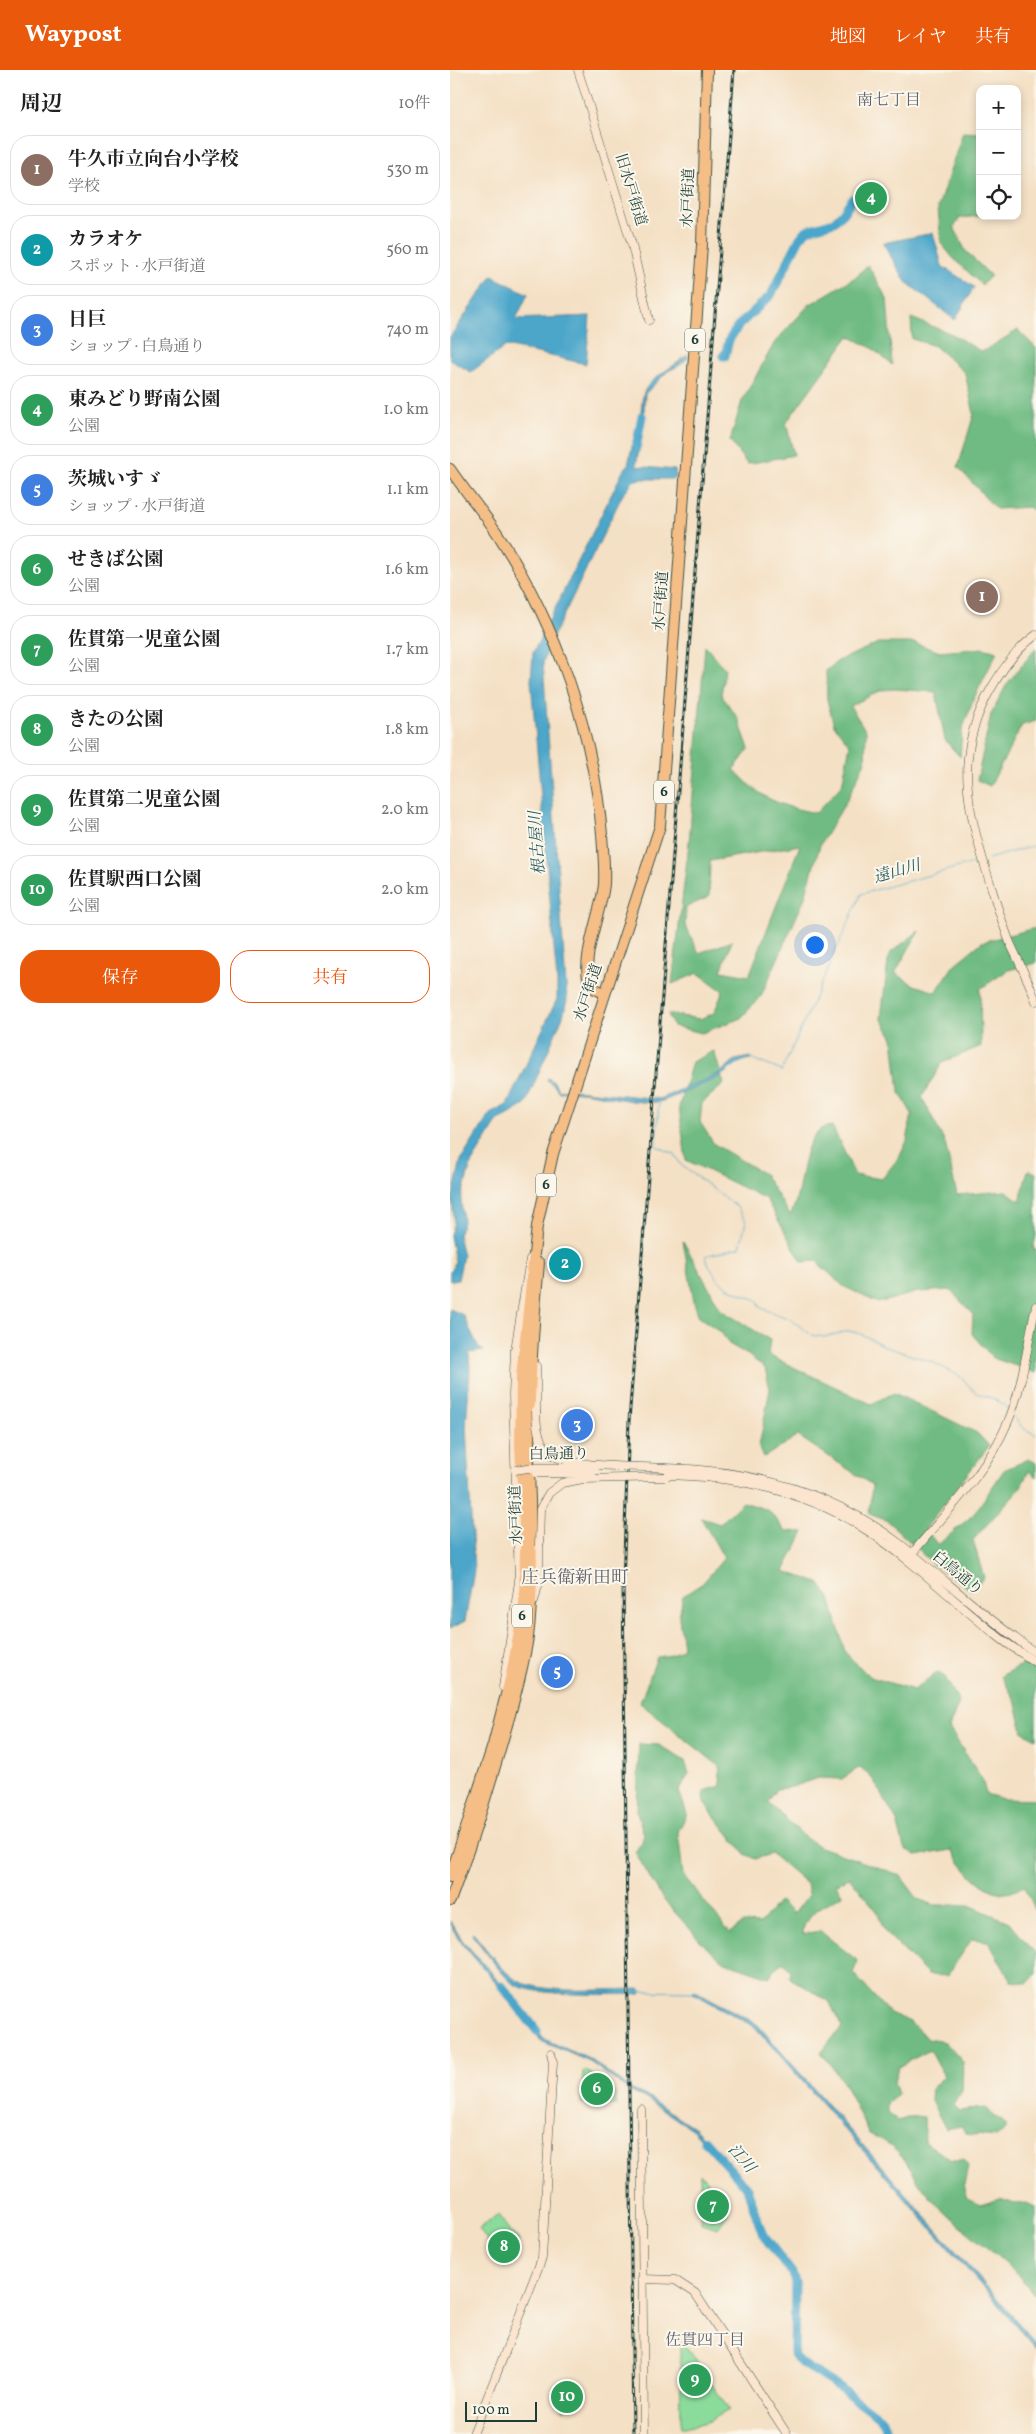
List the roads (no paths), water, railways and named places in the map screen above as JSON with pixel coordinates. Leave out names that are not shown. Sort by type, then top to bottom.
[{"type":"highway","name":"水戸街道","points":[[450,1877],[495,1736],[511,1675],[524,1604],[525,1554],[520,1446],[521,1386],[533,1251],[553,1154],[604,994],[651,856],[662,812],[702,245],[707,70]]},
{"type":"highway","points":[[452,473],[515,563],[557,648],[570,683],[586,738],[595,779],[602,832],[604,884],[592,940],[588,975],[591,987],[604,994]]},
{"type":"highway","name":"水戸街道","points":[[450,1901],[498,1756],[519,1681],[528,1637],[533,1582],[529,1457],[534,1314],[549,1186],[564,1120]]},
{"type":"street","name":"旧水戸街道","points":[[578,70],[632,245],[649,320]]},
{"type":"street","points":[[1036,635],[1009,663],[988,695],[970,743],[966,773],[972,821],[996,902],[1011,944],[1036,1001]]},
{"type":"street","points":[[495,1736],[517,1600],[518,1545],[513,1395],[516,1350],[528,1265],[533,1251]]},
{"type":"street","points":[[910,1557],[988,1461],[1008,1423],[1036,1306]]},
{"type":"street","points":[[534,1314],[537,1429],[542,1442],[551,1453],[563,1460],[665,1472]]},
{"type":"street","name":"白鳥通り","points":[[515,1470],[528,1468],[682,1472],[758,1485],[813,1503],[870,1532],[910,1557],[1001,1630],[1036,1653]]},
{"type":"street","points":[[528,1637],[539,1582],[540,1509],[549,1493],[562,1483],[583,1479],[665,1472]]},
{"type":"street","name":"白鳥通り","points":[[910,1557],[996,1635],[1036,1662]]},
{"type":"street","points":[[473,2434],[542,2258],[553,2062],[551,2053]]},
{"type":"street","points":[[640,2109],[644,2434]]},
{"type":"street","points":[[642,2278],[675,2280],[695,2293],[787,2434]]},
{"type":"water","points":[[933,233],[942,266],[974,287],[955,320],[906,282],[883,243]]},
{"type":"water","points":[[492,276],[528,294],[516,319],[590,316],[586,364],[506,346],[471,372],[450,360],[450,337]]},
{"type":"water","points":[[687,355],[688,358],[680,365],[668,371],[645,394],[643,426],[640,426],[642,399],[646,389],[656,378]]},
{"type":"water","points":[[635,433],[641,438],[636,466],[675,470],[676,479],[639,479],[633,481],[622,496],[549,645],[543,663],[567,1000],[563,1016],[525,1105],[497,1122],[471,1164],[461,1199],[463,1222],[458,1234],[463,1256],[458,1280],[450,1281],[450,1272],[455,1262],[450,1235],[454,1222],[452,1199],[461,1160],[490,1114],[507,1105],[557,999],[531,681],[533,653],[623,471],[628,465]]},
{"type":"water","points":[[751,1057],[751,1059],[738,1063],[717,1078],[658,1102],[633,1101],[584,1092],[559,1092],[547,1080],[548,1078],[554,1082],[559,1091],[567,1089],[659,1099],[720,1073],[735,1060]]},
{"type":"water","points":[[450,1309],[463,1315],[479,1348],[484,1351],[469,1353],[470,1370],[466,1427],[474,1571],[465,1621],[450,1629]]},
{"type":"water","points":[[450,1921],[463,1941],[510,1993],[508,1995],[465,1947]]},
{"type":"water","points":[[473,1933],[501,1967],[512,1977],[523,1983],[538,1987],[574,1990],[641,1989],[641,1994],[553,1993],[521,1987],[511,1982],[501,1971],[472,1935]]},
{"type":"water","points":[[694,1990],[757,2024],[1036,2343],[1036,2348],[755,2027],[693,1993]]},
{"type":"water","points":[[532,2021],[544,2039],[591,2060],[632,2090],[646,2096],[695,2128],[714,2148],[711,2150],[693,2130],[645,2098],[631,2092],[590,2062],[541,2041],[529,2022]]},
{"type":"waterway","name":"根古屋川","points":[[723,356],[725,356],[729,340],[739,325],[771,295],[800,238],[807,230],[834,222],[843,213],[852,199]]},
{"type":"waterway","name":"根古屋川","points":[[636,448],[642,416]]},
{"type":"waterway","name":"遠山川","points":[[988,859],[1036,845]]},
{"type":"waterway","name":"遠山川","points":[[833,957],[861,894],[977,862]]},
{"type":"waterway","name":"遠山川","points":[[783,1068],[832,960]]},
{"type":"waterway","name":"遠山川","points":[[750,1058],[782,1071]]},
{"type":"waterway","points":[[659,1101],[656,1146],[675,1154],[681,1165],[737,1207],[746,1221],[740,1247],[705,1256],[714,1274],[731,1289],[757,1300],[761,1308],[790,1319],[809,1333]]},
{"type":"waterway","points":[[812,1335],[824,1337],[849,1331],[861,1334],[886,1347],[932,1362],[961,1377],[976,1393],[995,1399],[1009,1409]]},
{"type":"waterway","points":[[1014,1417],[1023,1428],[1036,1435]]},
{"type":"waterway","name":"江川","points":[[502,1986],[537,2031]]},
{"type":"waterway","points":[[641,1991],[694,1992]]},
{"type":"waterway","name":"江川","points":[[704,2140],[747,2188],[763,2235],[792,2273],[795,2282],[794,2355],[801,2363],[839,2387],[883,2420],[888,2434]]},
{"type":"railway","points":[[633,2434],[623,1583],[629,1421],[734,70]]},
{"type":"place","name":"東みどり野南公園","points":[[871,198]]},
{"type":"place","name":"牛久市立向台小学校","points":[[982,597]]},
{"type":"place","name":"カラオケ","points":[[565,1264]]},
{"type":"place","name":"日巨","points":[[577,1425]]},
{"type":"place","name":"茨城いすゞ","points":[[557,1672]]},
{"type":"place","name":"せきば公園","points":[[597,2089]]},
{"type":"place","name":"佐貫第一児童公園","points":[[713,2206]]},
{"type":"place","name":"きたの公園","points":[[504,2247]]},
{"type":"place","name":"佐貫第二児童公園","points":[[695,2380]]},
{"type":"place","name":"佐貫駅西口公園","points":[[567,2397]]},
{"type":"district","name":"南七丁目","points":[[889,101]]},
{"type":"district","name":"庄兵衛新田町","points":[[575,1578]]},
{"type":"district","name":"佐貫四丁目","points":[[705,2341]]}]
